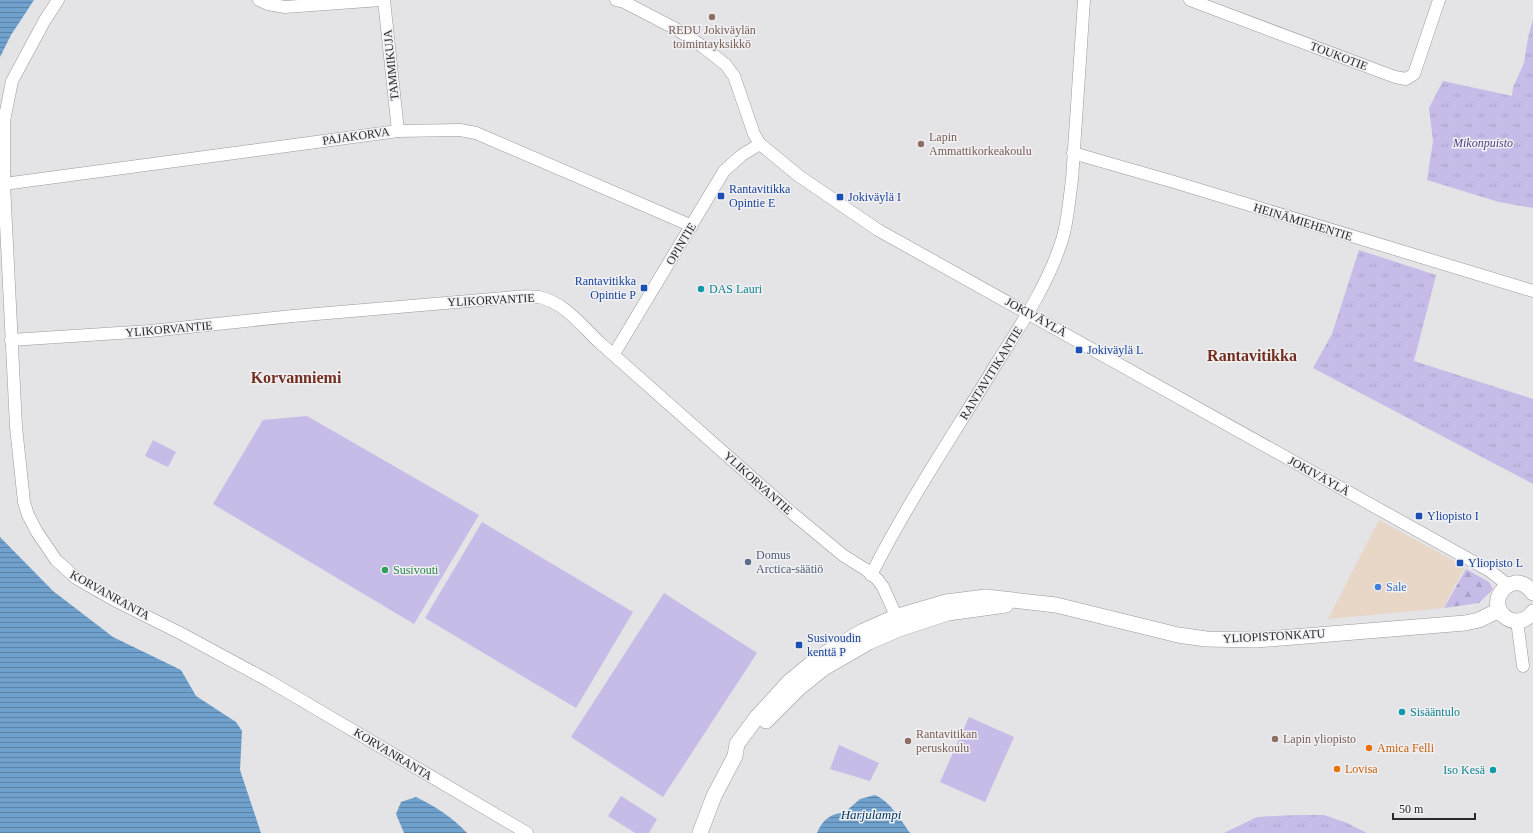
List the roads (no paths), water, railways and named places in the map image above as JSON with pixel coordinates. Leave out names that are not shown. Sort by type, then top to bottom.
[{"type":"street","name":"KORVANRANTA","points":[[58,0],[45,20],[12,81],[4,121],[4,184],[15,420],[24,502],[28,515],[37,532],[51,554],[71,575],[118,602],[270,681],[527,833]]},
{"type":"street","points":[[259,0],[268,4],[285,7],[381,0]]},
{"type":"street","name":"TAMMIKUJA","points":[[384,0],[398,131]]},
{"type":"street","name":"JOKIVÄYLÄ","points":[[616,0],[624,2],[678,30],[702,46],[726,65],[734,76],[754,134],[760,144],[799,176],[878,230],[1490,571],[1508,585]]},
{"type":"street","name":"RANTAVITIKANTIE","points":[[872,574],[904,514],[1028,313],[1050,273],[1063,240],[1069,207],[1084,0]]},
{"type":"street","name":"TOUKOTIE","points":[[1190,0],[1395,77],[1406,79],[1414,74],[1439,0]]},
{"type":"street","name":"PAJAKORVA","points":[[4,184],[398,131],[460,130],[476,133],[692,226]]},
{"type":"street","name":"OPINTIE","points":[[613,354],[727,168],[742,155],[760,144]]},
{"type":"street","name":"HEINÄMIEHENTIE","points":[[1073,153],[1167,179],[1533,291]]},
{"type":"street","name":"YLIKORVANTIE","points":[[11,340],[142,331],[293,316],[526,296],[540,298],[561,307],[792,513],[844,556],[872,574]]},
{"type":"street","points":[[872,574],[883,587],[897,623]]},
{"type":"street","points":[[1533,593],[1526,586],[1520,583],[1508,585],[1500,593],[1498,598],[1499,610],[1506,618],[1517,621],[1528,617],[1533,612]]},
{"type":"street","name":"YLIOPISTONKATU","points":[[700,833],[714,796],[735,756],[737,744],[753,723],[789,682],[818,658],[863,631],[948,613],[1026,602],[1056,605],[1178,635],[1231,640],[1256,640],[1465,624],[1490,616],[1499,610]]},
{"type":"street","points":[[1517,621],[1523,666]]},
{"type":"water","points":[[0,0],[34,0],[11,35],[0,57]]},
{"type":"water","points":[[0,537],[53,591],[113,637],[181,670],[196,696],[236,722],[242,731],[240,770],[261,833],[0,833]]},
{"type":"water","name":"Harjulampi","points":[[875,795],[890,806],[910,833],[817,833],[824,821],[831,816],[844,813],[860,799]]},
{"type":"water","points":[[416,797],[456,822],[467,833],[404,833],[396,814],[401,802]]},
{"type":"place","name":"REDU Jokiväylän toimintayksikkö","points":[[712,17]]},
{"type":"place","name":"Lapin Ammattikorkeakoulu","points":[[921,144]]},
{"type":"place","name":"Rantavitikka Opintie E","points":[[721,196]]},
{"type":"place","name":"Jokiväylä I","points":[[840,197]]},
{"type":"place","name":"Rantavitikka Opintie P","points":[[644,288]]},
{"type":"place","name":"DAS Lauri","points":[[701,289]]},
{"type":"place","name":"Jokiväylä L","points":[[1079,350]]},
{"type":"place","name":"Yliopisto I","points":[[1419,516]]},
{"type":"place","name":"Domus Arctica-säätiö","points":[[748,562]]},
{"type":"place","name":"Yliopisto L","points":[[1460,563]]},
{"type":"place","name":"Susivouti","points":[[385,570]]},
{"type":"place","name":"Sale","points":[[1378,587]]},
{"type":"place","name":"Susivoudin kenttä P","points":[[799,645]]},
{"type":"place","name":"Sisääntulo","points":[[1402,712]]},
{"type":"place","name":"Lapin yliopisto","points":[[1275,739]]},
{"type":"place","name":"Rantavitikan peruskoulu","points":[[908,741]]},
{"type":"place","name":"Amica Felli","points":[[1369,748]]},
{"type":"place","name":"Lovisa","points":[[1337,769]]},
{"type":"place","name":"Iso Kesä","points":[[1493,770]]},
{"type":"district","name":"Rantavitikka","points":[[1252,355]]},
{"type":"district","name":"Korvanniemi","points":[[296,377]]},
{"type":"park label","name":"Mikonpuisto","points":[[1483,143]]}]
